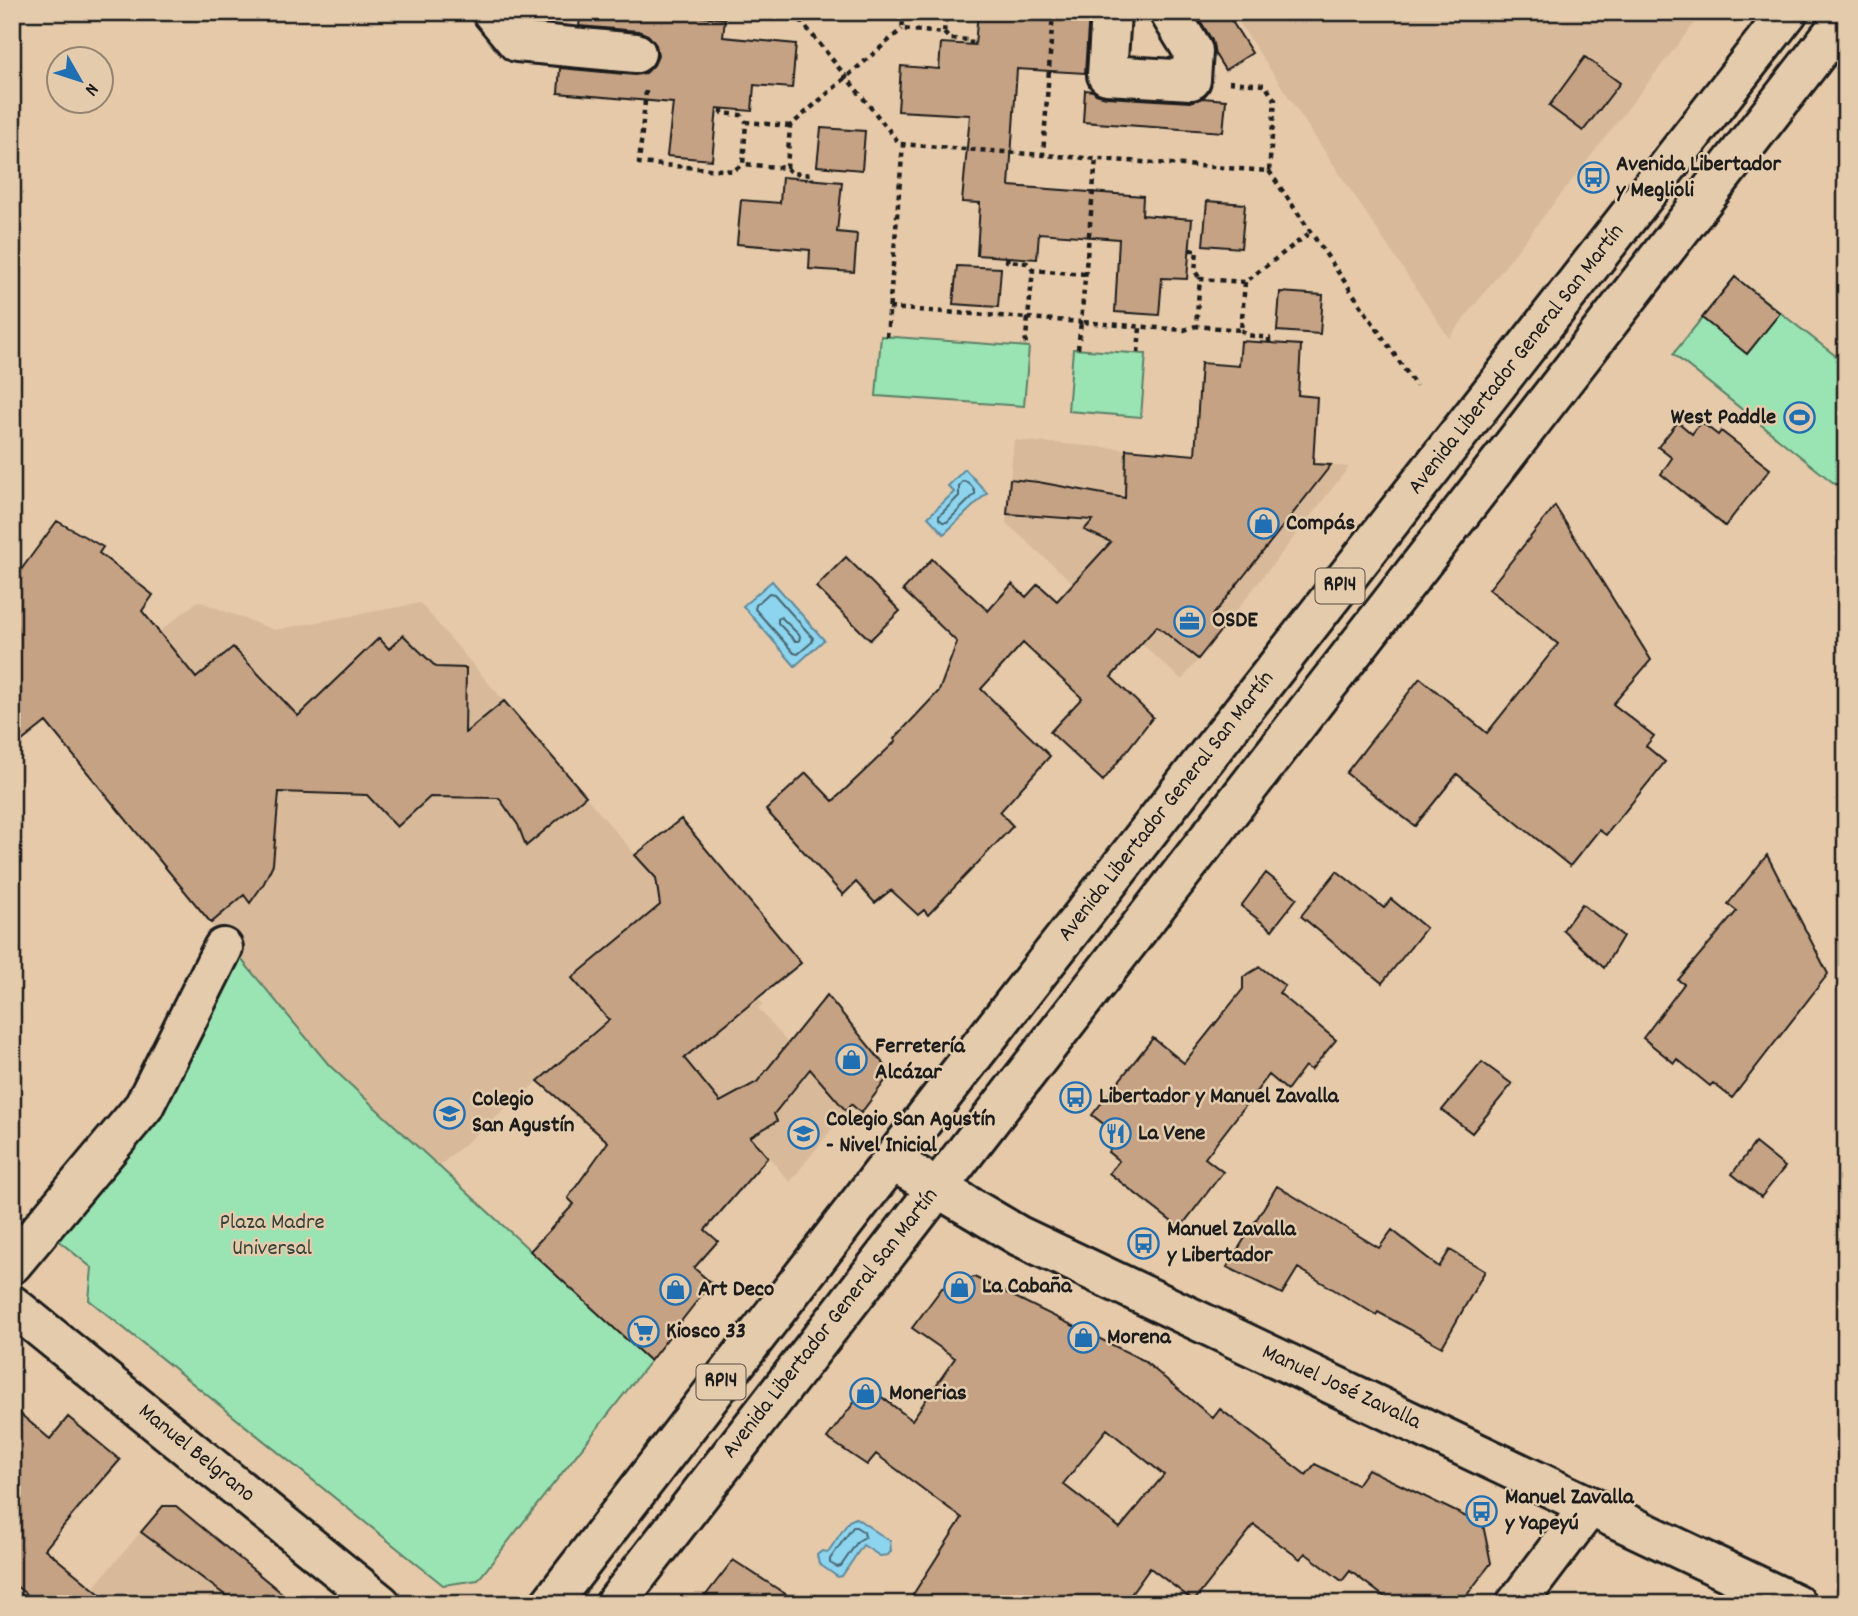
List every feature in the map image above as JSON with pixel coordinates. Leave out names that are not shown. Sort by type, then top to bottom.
[{"type":"main road","points":[[492,12],[517,42],[545,28],[641,67]]},
{"type":"main road","points":[[1111,12],[1107,75],[1191,80],[1193,51],[1169,12]]},
{"type":"main road","name":"Avenida Libertador General San Martín","points":[[550,1604],[1788,12]]},
{"type":"main road","name":"Avenida Libertador General San Martín","points":[[615,1604],[1846,16]]},
{"type":"main road","points":[[12,1264],[144,1106],[223,948]]},
{"type":"main road","name":"Manuel José Zavalla","points":[[892,1161],[1019,1236],[1797,1604]]},
{"type":"main road","name":"Manuel Belgrano","points":[[12,1305],[381,1604]]},
{"type":"main road","points":[[1516,1604],[1590,1506]]},
{"type":"path","points":[[794,12],[900,144],[1269,171]]},
{"type":"path","points":[[812,179],[812,175],[791,173],[787,168],[790,126],[902,29],[904,12]]},
{"type":"path","points":[[944,33],[946,12]]},
{"type":"path","points":[[1043,155],[1053,12]]},
{"type":"path","points":[[902,29],[944,33],[950,39],[971,40],[971,45]]},
{"type":"path","points":[[641,67],[639,163],[733,171],[743,164],[787,168]]},
{"type":"path","points":[[1227,82],[1265,85],[1275,100],[1269,171],[1416,386]]},
{"type":"path","points":[[722,109],[722,113],[741,115],[746,122],[743,164]]},
{"type":"path","points":[[746,122],[790,126]]},
{"type":"path","points":[[887,337],[903,145]]},
{"type":"path","points":[[1078,349],[1096,158]]},
{"type":"path","points":[[1200,279],[1245,282],[1311,232]]},
{"type":"path","points":[[1190,250],[1197,250],[1195,271],[1200,279],[1196,326]]},
{"type":"path","points":[[1008,257],[1007,261],[1027,263],[1033,270],[1085,274]]},
{"type":"path","points":[[1026,347],[1033,270]]},
{"type":"path","points":[[1241,330],[1245,282]]},
{"type":"path","points":[[889,308],[1184,330],[1196,326],[1241,330],[1247,335],[1269,338],[1269,343]]},
{"type":"path","points":[[1138,353],[1140,327]]},
{"type":"shaded area","points":[[1232,12],[1703,12],[1449,338]]},
{"type":"shaded area","points":[[1014,440],[1349,467],[1182,680],[1006,523]]},
{"type":"shaded area","points":[[198,601],[274,630],[420,603],[758,998],[763,1004],[758,1008],[846,1111],[790,1182],[633,1000],[439,1166],[329,1065],[45,722]]},
{"type":"shaded area","points":[[141,1532],[237,1604],[79,1604]]},
{"type":"green space","name":"West Paddle","points":[[1735,277],[1846,364],[1846,493],[1673,354]]},
{"type":"green space","points":[[881,336],[1029,347],[1024,406],[876,396]]},
{"type":"green space","points":[[1073,349],[1146,354],[1141,417],[1068,411]]},
{"type":"green space","name":"Plaza Madre Universal","points":[[236,953],[329,1065],[650,1361],[478,1580],[443,1585],[89,1300],[92,1268],[54,1237]]},
{"type":"water","points":[[965,469],[987,493],[944,534],[928,517],[954,492],[948,486]]},
{"type":"water","points":[[772,581],[824,640],[795,666],[743,606]]},
{"type":"water","points":[[856,1518],[890,1541],[891,1551],[888,1555],[880,1556],[863,1545],[842,1576],[838,1577],[819,1564],[817,1555],[822,1551],[828,1552],[849,1521]]},
{"type":"building","points":[[581,12],[645,12],[725,19],[723,37],[796,44],[792,88],[754,85],[752,111],[717,108],[712,160],[667,156],[673,103],[558,93],[560,68],[635,75],[646,73],[658,56],[656,45],[648,35],[638,31],[579,26]]},
{"type":"building","points":[[978,12],[1089,12],[1085,73],[1017,69],[1009,186],[1143,196],[1142,215],[1192,219],[1187,279],[1162,278],[1159,315],[1115,312],[1119,239],[1039,233],[1037,259],[977,255],[980,203],[962,202],[970,115],[898,111],[901,66],[939,69],[941,43],[975,45]]},
{"type":"building","points":[[1195,12],[1226,12],[1252,53],[1225,70],[1215,54],[1212,40]]},
{"type":"building","points":[[1585,57],[1620,83],[1583,131],[1549,106]]},
{"type":"building","points":[[1085,90],[1106,97],[1190,102],[1202,98],[1226,100],[1223,132],[1083,122]]},
{"type":"building","points":[[821,128],[865,131],[862,170],[817,166]]},
{"type":"building","points":[[782,177],[842,182],[837,232],[857,234],[854,272],[809,269],[810,250],[737,244],[741,200],[780,203]]},
{"type":"building","points":[[1207,201],[1245,204],[1241,248],[1203,245]]},
{"type":"building","points":[[957,266],[1001,268],[998,307],[953,304]]},
{"type":"building","points":[[1735,277],[1780,313],[1747,354],[1702,318]]},
{"type":"building","points":[[1280,292],[1323,295],[1320,334],[1277,331]]},
{"type":"building","points":[[1241,341],[1301,345],[1298,395],[1317,397],[1313,464],[1331,465],[1213,615],[1225,625],[1198,659],[1157,626],[1111,677],[1153,717],[1103,781],[1050,732],[1082,698],[1023,643],[981,689],[1050,756],[1000,812],[1013,826],[928,915],[924,910],[918,915],[891,890],[875,903],[856,882],[843,895],[766,810],[806,773],[833,801],[896,741],[894,739],[939,691],[957,642],[903,590],[932,559],[988,611],[1012,584],[1026,597],[1038,584],[1057,601],[1111,542],[1084,530],[1093,520],[1007,514],[1010,479],[1125,498],[1126,449],[1195,455],[1201,363],[1239,366]]},
{"type":"building","points":[[1678,422],[1692,434],[1701,422],[1718,435],[1721,431],[1770,469],[1725,526],[1661,474],[1672,458],[1658,447]]},
{"type":"building","points":[[1555,506],[1651,660],[1613,704],[1654,736],[1646,746],[1665,762],[1606,835],[1599,830],[1570,866],[1457,774],[1415,826],[1346,773],[1420,678],[1487,733],[1558,644],[1489,589]]},
{"type":"building","points":[[57,521],[103,547],[99,553],[153,595],[142,611],[196,678],[233,647],[298,716],[379,638],[389,649],[403,635],[436,667],[466,668],[465,733],[504,701],[586,796],[526,846],[518,825],[499,798],[430,797],[397,827],[367,795],[279,792],[273,864],[264,883],[250,903],[244,895],[211,923],[46,722],[12,749],[12,582]]},
{"type":"building","points":[[846,557],[900,611],[870,640],[816,587]]},
{"type":"building","points":[[681,819],[801,963],[684,1058],[720,1102],[757,1082],[827,995],[891,1073],[861,1113],[851,1104],[846,1111],[810,1069],[774,1114],[777,1121],[750,1137],[768,1157],[705,1230],[718,1241],[694,1268],[711,1283],[650,1361],[530,1251],[574,1204],[568,1198],[608,1142],[538,1081],[609,1020],[572,978],[660,905],[656,878],[635,855]]},
{"type":"building","points":[[1767,855],[1828,974],[1732,1098],[1713,1083],[1710,1086],[1677,1059],[1674,1063],[1643,1038],[1684,984],[1678,980],[1737,911],[1728,904]]},
{"type":"building","points":[[1337,871],[1384,908],[1391,899],[1426,928],[1382,983],[1301,916]]},
{"type":"building","points":[[1266,873],[1297,898],[1272,930],[1241,906]]},
{"type":"building","points":[[1582,904],[1623,936],[1604,968],[1563,930]]},
{"type":"building","points":[[1260,967],[1285,986],[1279,993],[1336,1040],[1311,1070],[1305,1066],[1287,1090],[1269,1075],[1205,1158],[1223,1172],[1180,1228],[1109,1173],[1119,1161],[1108,1152],[1116,1141],[1106,1134],[1110,1129],[1092,1115],[1153,1038],[1184,1063],[1243,989],[1243,977]]},
{"type":"building","points":[[1482,1062],[1512,1084],[1472,1133],[1442,1110]]},
{"type":"building","points":[[1755,1143],[1785,1167],[1761,1197],[1732,1174]]},
{"type":"building","points":[[1277,1186],[1379,1248],[1392,1230],[1439,1267],[1450,1250],[1485,1271],[1442,1347],[1378,1312],[1376,1315],[1298,1268],[1282,1294],[1227,1267]]},
{"type":"building","points":[[974,1277],[1143,1360],[1213,1418],[1220,1409],[1306,1475],[1315,1464],[1357,1485],[1368,1469],[1483,1525],[1491,1563],[1460,1604],[1394,1604],[1350,1571],[1342,1581],[1305,1553],[1300,1559],[1254,1525],[1194,1601],[1150,1568],[1124,1604],[907,1604],[962,1518],[876,1454],[867,1465],[827,1438],[867,1386],[912,1420],[955,1358],[912,1328],[942,1288]],"holes":[[[1107,1429],[1164,1475],[1120,1528],[1063,1484]]]},
{"type":"building","points":[[12,1407],[50,1439],[68,1417],[120,1460],[45,1549],[112,1604],[39,1604],[16,1586],[12,1590]]},
{"type":"building","points":[[163,1506],[176,1506],[295,1604],[237,1604],[141,1532]]},
{"type":"building","points":[[733,1560],[801,1604],[699,1604]]},
{"type":"place","name":"Avenida Libertador y Meglioli","points":[[1593,178]]},
{"type":"place","name":"West Paddle","points":[[1799,418]]},
{"type":"place","name":"Compás","points":[[1263,524]]},
{"type":"place","name":"OSDE","points":[[1189,621]]},
{"type":"place","name":"Ferretería Alcázar","points":[[852,1060]]},
{"type":"place","name":"Libertador y Manuel Zavalla","points":[[1076,1097]]},
{"type":"place","name":"Colegio San Agustín","points":[[449,1113]]},
{"type":"place","name":"Colegio San Agustín - Nivel Inicial","points":[[803,1133]]},
{"type":"place","name":"La Vene","points":[[1115,1134]]},
{"type":"place","name":"Manuel Zavalla y Libertador","points":[[1144,1243]]},
{"type":"place","name":"La Cabaña","points":[[959,1287]]},
{"type":"place","name":"Art Deco","points":[[675,1290]]},
{"type":"place","name":"Kiosco 33","points":[[643,1332]]},
{"type":"place","name":"Morena","points":[[1084,1338]]},
{"type":"place","name":"Monerias","points":[[866,1394]]},
{"type":"place","name":"Manuel Zavalla y Yapeyú","points":[[1482,1511]]}]
